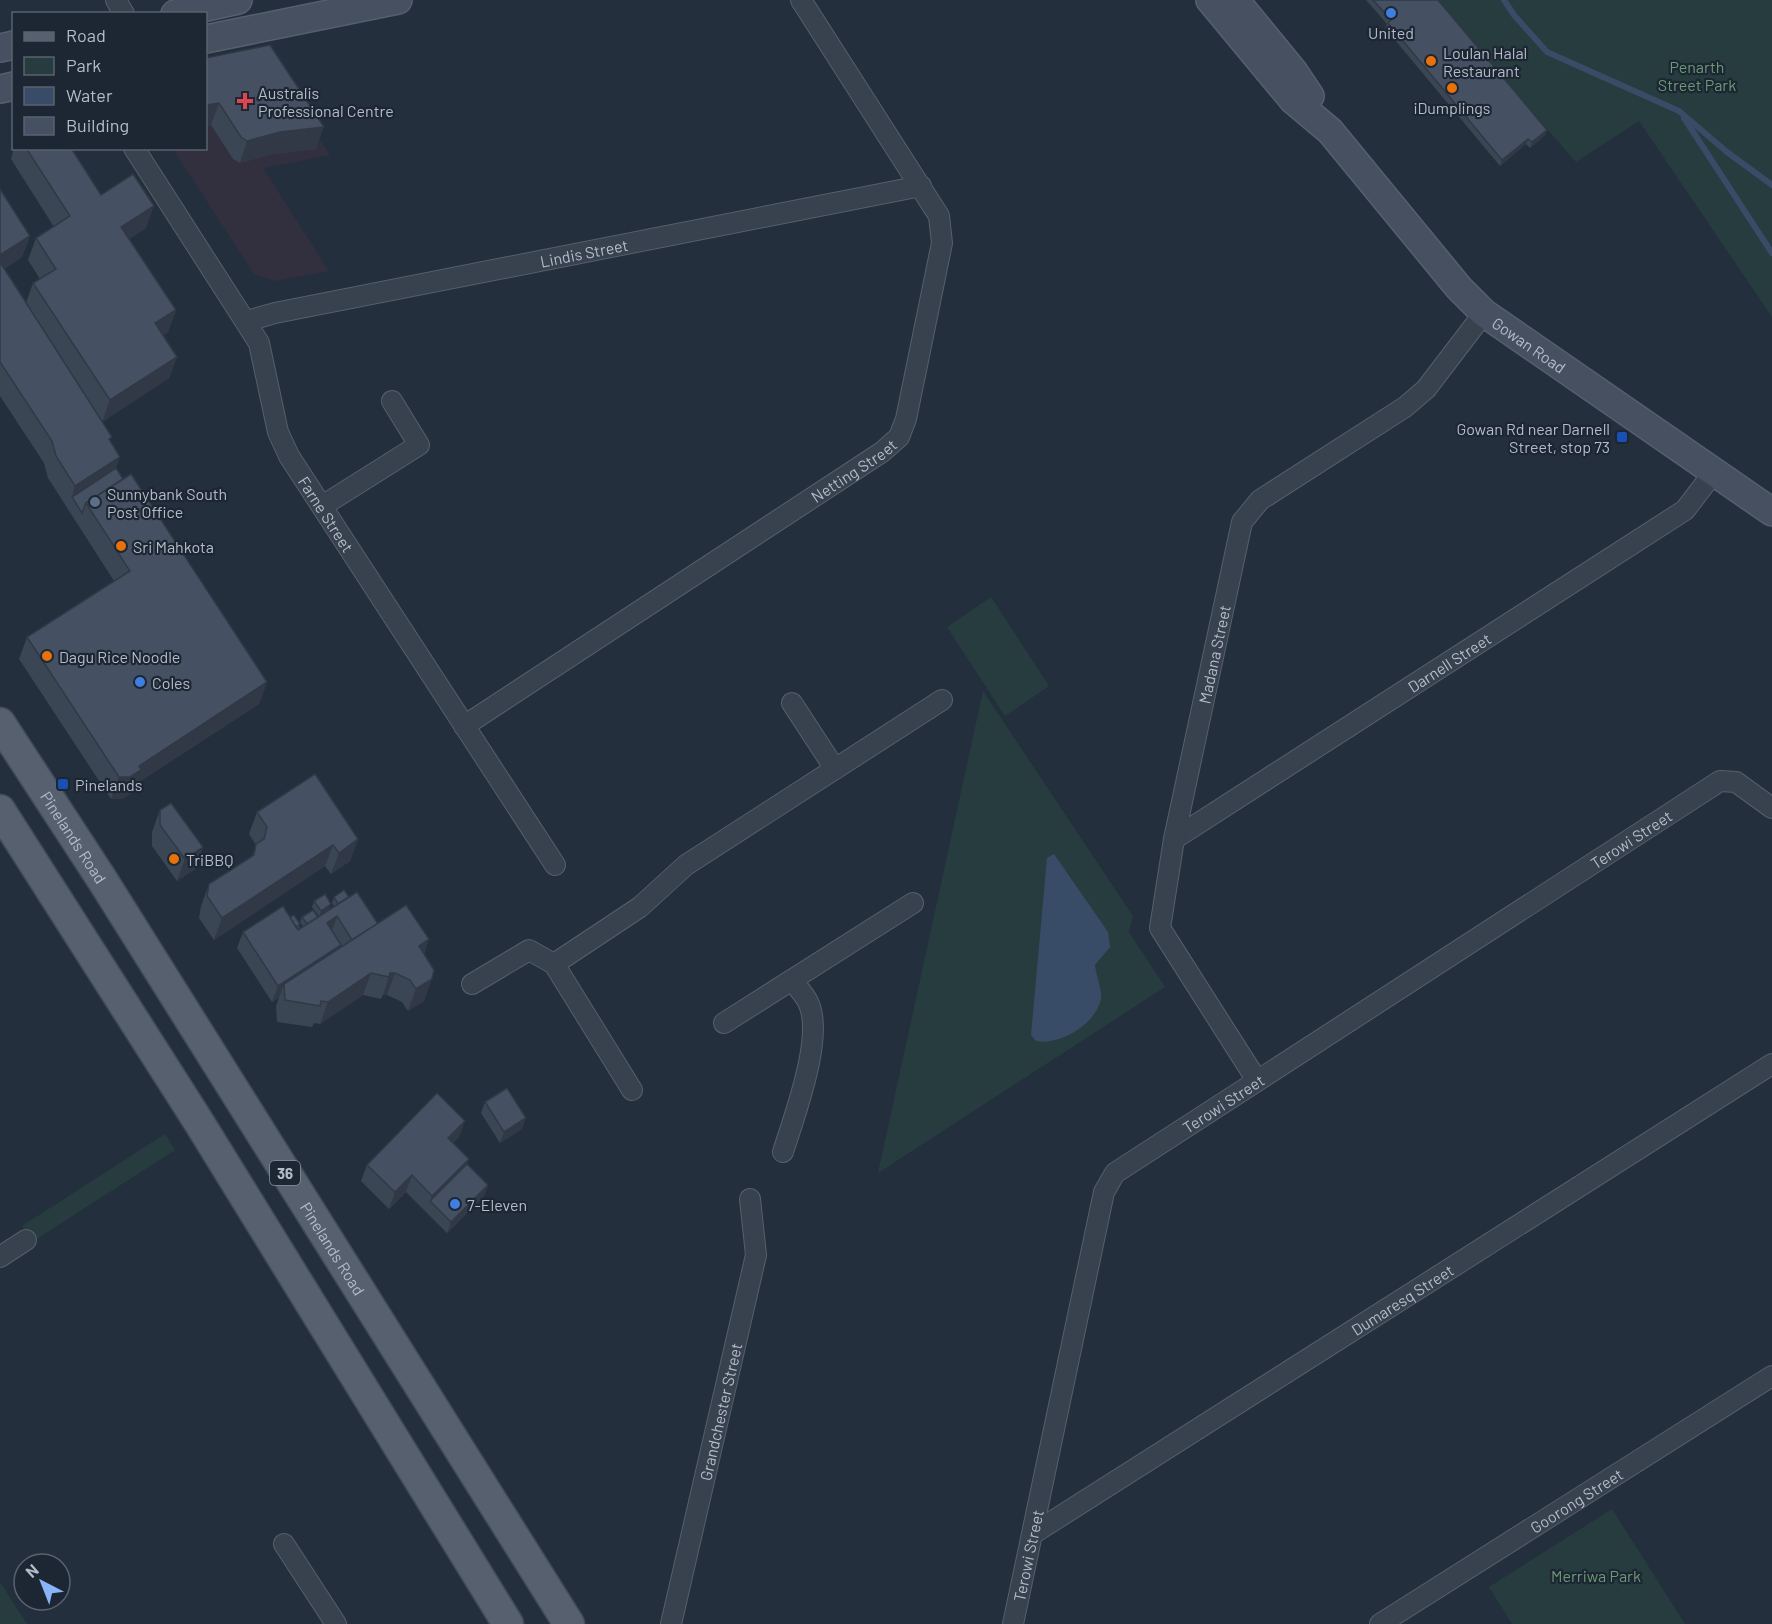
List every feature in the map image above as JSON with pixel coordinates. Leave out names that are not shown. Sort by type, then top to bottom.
[{"type":"main road","points":[[184,12],[238,0]]},
{"type":"main road","points":[[207,39],[398,0]]},
{"type":"main road","name":"Gowan Road","points":[[1210,0],[1293,100],[1330,131]]},
{"type":"main road","name":"Gowan Road","points":[[1235,0],[1294,72],[1330,131],[1459,288],[1484,314],[1772,512]]},
{"type":"main road","name":"Pinelands Road","points":[[0,723],[109,891],[569,1624]]},
{"type":"main road","points":[[0,810],[200,1124],[508,1624]]},
{"type":"street","name":"Netting Street","points":[[464,726],[882,452],[899,437],[906,419],[942,243],[939,216],[801,0]]},
{"type":"street","name":"Farne Street","points":[[135,150],[259,343],[278,432],[289,456],[555,865]]},
{"type":"street","name":"Lindis Street","points":[[247,321],[275,313],[921,186]]},
{"type":"street","name":"Madana Street","points":[[1257,1079],[1160,928],[1174,839],[1242,522],[1260,500],[1405,407],[1426,389],[1484,314]]},
{"type":"street","points":[[322,506],[419,445],[392,401]]},
{"type":"street","name":"Darnell Street","points":[[1174,839],[1685,510],[1714,472]]},
{"type":"street","points":[[554,964],[640,907],[686,865],[942,700]]},
{"type":"street","points":[[792,703],[835,769]]},
{"type":"street","name":"Terowi Street","points":[[1013,1624],[1104,1192],[1115,1173],[1720,781],[1736,782],[1772,808]]},
{"type":"street","points":[[724,1023],[914,903]]},
{"type":"street","points":[[472,984],[529,950],[554,964],[632,1090]]},
{"type":"street","points":[[783,1152],[805,1083],[814,1028],[809,1004],[792,980]]},
{"type":"street","name":"Dumaresq Street","points":[[1034,1533],[1772,1064]]},
{"type":"street","name":"Grandchester Street","points":[[671,1624],[756,1255],[750,1199]]},
{"type":"street","points":[[0,1257],[26,1240]]},
{"type":"street","name":"Goorong Street","points":[[1380,1624],[1772,1376]]},
{"type":"street","points":[[285,1544],[336,1624]]},
{"type":"shaded area","points":[[267,59],[330,155],[263,168],[329,271],[276,281],[254,274],[174,150],[207,150],[207,72]]},
{"type":"green space","name":"Penarth Street Park","points":[[1434,0],[1772,0],[1772,317],[1639,121],[1576,162]]},
{"type":"green space","points":[[991,597],[1049,686],[1005,716],[947,627]]},
{"type":"green space","points":[[983,691],[1133,916],[1129,932],[1165,987],[878,1173]]},
{"type":"green space","points":[[165,1134],[175,1150],[32,1242],[22,1226]]},
{"type":"green space","name":"Merriwa Park","points":[[1612,1509],[1685,1624],[1512,1624],[1489,1587]]},
{"type":"green space","points":[[0,1582],[12,1601],[12,1612],[19,1612],[27,1624],[0,1624]]},
{"type":"water","points":[[1054,854],[1108,932],[1110,947],[1095,965],[1101,990],[1098,1008],[1076,1031],[1045,1042],[1036,1041],[1031,1035],[1047,858]]},
{"type":"building","points":[[1373,0],[1438,0],[1547,130],[1532,142],[1528,139],[1502,160],[1388,23],[1391,20]]},
{"type":"building","name":"Australis Professional Centre","points":[[270,45],[324,127],[280,132],[247,141],[241,137],[219,103],[207,105],[207,58]]},
{"type":"building","points":[[27,150],[72,150],[101,195],[133,174],[154,206],[121,227],[176,310],[155,323],[177,357],[110,400],[33,283],[56,269],[36,238],[70,216]]},
{"type":"building","points":[[0,189],[30,236],[0,255]]},
{"type":"building","points":[[0,262],[112,437],[109,439],[120,457],[75,486],[56,456],[52,441],[0,362]]},
{"type":"building","points":[[116,468],[123,479],[86,503],[82,513],[72,497]]},
{"type":"building","name":"Coles","points":[[131,474],[267,682],[139,766],[141,770],[130,777],[119,777],[27,637],[130,571],[86,503]]},
{"type":"building","points":[[315,774],[358,839],[339,853],[333,845],[222,918],[207,896],[209,884],[254,855],[256,844],[264,839],[267,827],[257,812]]},
{"type":"building","points":[[171,803],[203,847],[185,859],[160,825],[160,810]]},
{"type":"building","points":[[344,890],[349,897],[338,904],[334,897]]},
{"type":"building","points":[[357,892],[378,924],[352,940],[337,916],[327,923],[341,945],[278,986],[243,932],[283,906],[298,930]]},
{"type":"building","points":[[325,894],[331,904],[321,911],[314,901]]},
{"type":"building","points":[[406,905],[429,939],[419,946],[434,970],[432,979],[416,989],[410,980],[395,973],[390,973],[389,977],[371,973],[328,1002],[321,1001],[320,1006],[285,1000],[284,984]]},
{"type":"building","points":[[313,910],[318,917],[307,924],[302,917]]},
{"type":"building","points":[[294,915],[300,924],[296,927],[290,917]]},
{"type":"building","points":[[507,1088],[526,1118],[504,1132],[485,1102]]},
{"type":"building","name":"7-Eleven","points":[[437,1093],[465,1121],[448,1138],[469,1159],[432,1196],[412,1175],[395,1192],[367,1165]]},
{"type":"building","name":"7-Eleven","points":[[467,1164],[488,1185],[451,1222],[430,1201]]},
{"type":"waterway","points":[[1504,0],[1514,15],[1547,52],[1679,111],[1727,152],[1772,185]]},
{"type":"waterway","points":[[1684,118],[1772,253]]},
{"type":"place","name":"United","points":[[1391,13]]},
{"type":"place","name":"Loulan Halal Restaurant","points":[[1431,61]]},
{"type":"place","name":"iDumplings","points":[[1452,88]]},
{"type":"place","name":"Australis Professional Centre","points":[[245,101]]},
{"type":"place","name":"Gowan Rd near Darnell Street, stop 73","points":[[1622,437]]},
{"type":"place","name":"Sunnybank South Post Office","points":[[95,502]]},
{"type":"place","name":"Sri Mahkota","points":[[121,546]]},
{"type":"place","name":"Dagu Rice Noodle","points":[[47,656]]},
{"type":"place","name":"Coles","points":[[140,682]]},
{"type":"place","name":"Pinelands","points":[[63,784]]},
{"type":"place","name":"TriBBQ","points":[[174,859]]},
{"type":"place","name":"7-Eleven","points":[[455,1204]]}]
